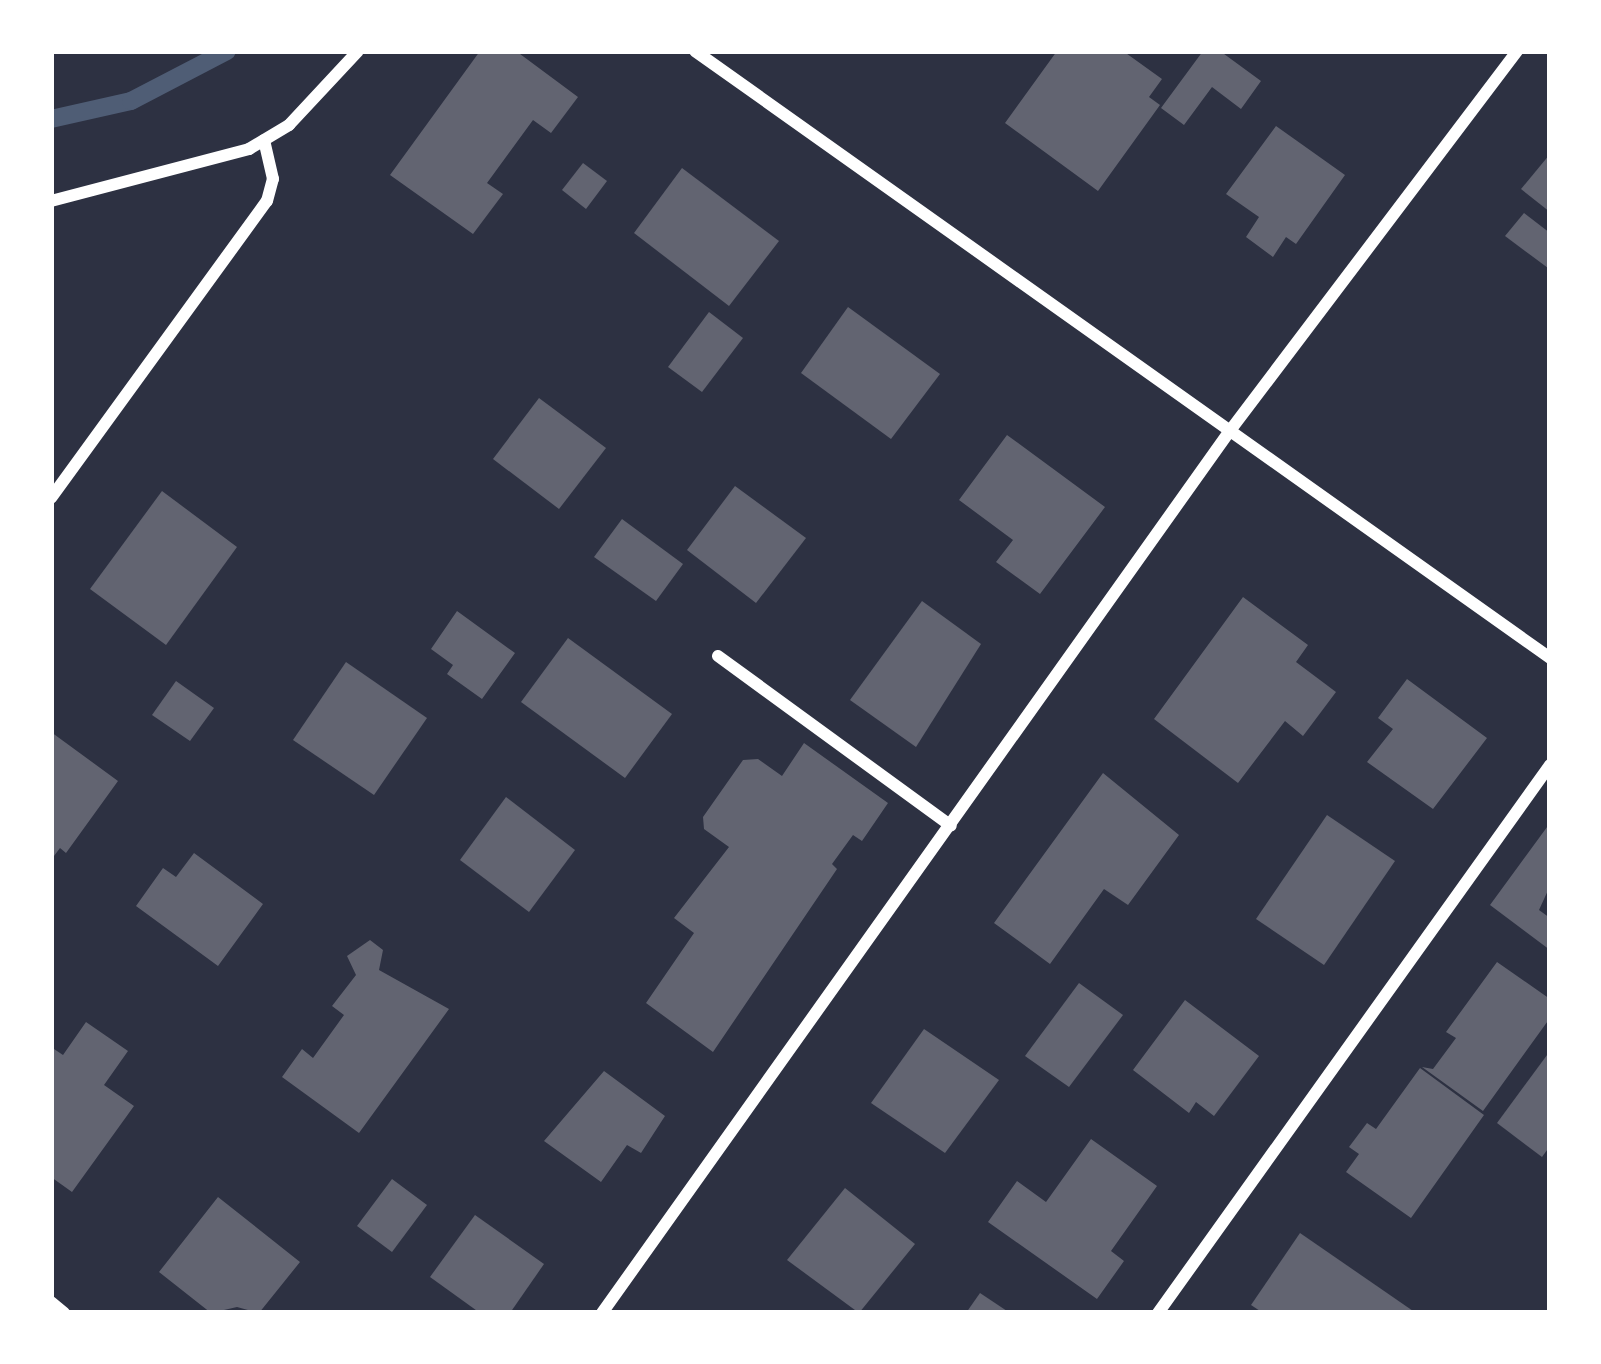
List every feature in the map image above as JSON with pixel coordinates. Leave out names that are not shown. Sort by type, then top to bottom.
[{"type":"street","points":[[51,201],[212,162],[264,140],[325,93],[358,51]]},
{"type":"street","points":[[695,51],[1550,658]]},
{"type":"street","points":[[602,1313],[1229,432],[1517,51]]},
{"type":"street","points":[[51,498],[267,201],[273,179],[264,140]]},
{"type":"street","points":[[718,656],[951,826]]},
{"type":"street","points":[[1158,1313],[1550,765]]},
{"type":"street","points":[[51,1302],[64,1313]]},
{"type":"building","points":[[480,51],[516,51],[578,97],[551,133],[533,120],[487,183],[503,194],[473,234],[390,175]]},
{"type":"building","points":[[1057,51],[1123,51],[1162,79],[1149,97],[1160,105],[1098,191],[1005,123]]},
{"type":"building","points":[[1203,51],[1220,51],[1261,81],[1241,109],[1212,87],[1184,125],[1161,108]]},
{"type":"building","points":[[1276,126],[1345,175],[1296,244],[1286,237],[1273,257],[1246,237],[1259,217],[1226,194]]},
{"type":"building","points":[[1550,154],[1550,212],[1521,189]]},
{"type":"building","points":[[583,163],[607,181],[586,209],[562,190]]},
{"type":"building","points":[[682,168],[779,241],[729,306],[634,233]]},
{"type":"building","points":[[1524,213],[1550,233],[1548,268],[1505,236]]},
{"type":"building","points":[[848,307],[940,374],[891,439],[801,373]]},
{"type":"building","points":[[709,312],[743,338],[702,392],[668,367]]},
{"type":"building","points":[[539,398],[606,448],[559,509],[493,459]]},
{"type":"building","points":[[1007,435],[1105,507],[1040,594],[996,562],[1013,540],[959,500]]},
{"type":"building","points":[[735,486],[806,538],[756,603],[687,550]]},
{"type":"building","points":[[162,491],[237,547],[166,645],[90,589]]},
{"type":"building","points":[[622,519],[683,564],[656,601],[594,557]]},
{"type":"building","points":[[1243,597],[1308,645],[1296,662],[1336,692],[1303,736],[1285,721],[1238,783],[1154,719]]},
{"type":"building","points":[[922,601],[981,644],[916,747],[850,700]]},
{"type":"building","points":[[457,611],[515,653],[482,699],[447,674],[453,665],[431,649]]},
{"type":"building","points":[[568,638],[672,714],[625,778],[521,702]]},
{"type":"building","points":[[346,662],[427,718],[374,795],[293,740]]},
{"type":"building","points":[[1407,679],[1487,738],[1433,809],[1367,762],[1393,729],[1378,718]]},
{"type":"building","points":[[176,681],[214,708],[190,741],[152,715]]},
{"type":"building","points":[[51,732],[118,781],[66,853],[60,848],[51,860]]},
{"type":"building","points":[[804,743],[888,803],[862,841],[853,835],[832,864],[837,869],[713,1052],[646,1003],[694,933],[674,918],[729,847],[704,829],[703,817],[743,760],[758,759],[782,776]]},
{"type":"building","points":[[1103,773],[1179,835],[1128,905],[1104,889],[1050,964],[994,923]]},
{"type":"building","points":[[506,797],[575,850],[529,912],[460,860]]},
{"type":"building","points":[[1327,815],[1395,861],[1324,965],[1256,919]]},
{"type":"building","points":[[1550,823],[1550,886],[1539,910],[1550,918],[1550,950],[1490,905]]},
{"type":"building","points":[[194,853],[263,904],[218,966],[136,906],[163,868],[176,877]]},
{"type":"building","points":[[370,940],[383,950],[379,970],[449,1009],[359,1133],[282,1077],[302,1049],[313,1058],[344,1015],[332,1006],[356,975],[347,956]]},
{"type":"building","points":[[1497,962],[1550,999],[1550,1018],[1483,1111],[1422,1067],[1433,1069],[1456,1038],[1446,1032]]},
{"type":"building","points":[[1079,983],[1123,1015],[1069,1087],[1025,1056]]},
{"type":"building","points":[[1185,1000],[1259,1056],[1214,1116],[1196,1102],[1189,1113],[1133,1070]]},
{"type":"building","points":[[86,1022],[128,1051],[104,1085],[134,1106],[72,1192],[51,1177],[51,1047],[63,1055]]},
{"type":"building","points":[[924,1029],[999,1080],[945,1153],[871,1103]]},
{"type":"building","points":[[1550,1051],[1550,1146],[1542,1157],[1497,1123]]},
{"type":"building","points":[[1420,1068],[1484,1115],[1411,1218],[1346,1172],[1359,1154],[1349,1147],[1367,1123],[1376,1129]]},
{"type":"building","points":[[604,1071],[665,1116],[641,1153],[627,1145],[601,1182],[544,1141]]},
{"type":"building","points":[[1091,1139],[1157,1186],[1111,1251],[1124,1261],[1097,1299],[988,1222],[1017,1181],[1046,1202]]},
{"type":"building","points":[[392,1179],[427,1205],[392,1252],[357,1226]]},
{"type":"building","points":[[845,1188],[915,1244],[859,1313],[787,1260]]},
{"type":"building","points":[[218,1197],[300,1262],[259,1313],[237,1307],[211,1313],[159,1272]]},
{"type":"building","points":[[475,1215],[544,1264],[510,1313],[480,1313],[430,1277]]},
{"type":"building","points":[[1300,1233],[1416,1313],[1263,1313],[1251,1305]]},
{"type":"building","points":[[980,1293],[1010,1313],[966,1313]]},
{"type":"waterway","points":[[51,119],[131,101],[227,51]]}]
